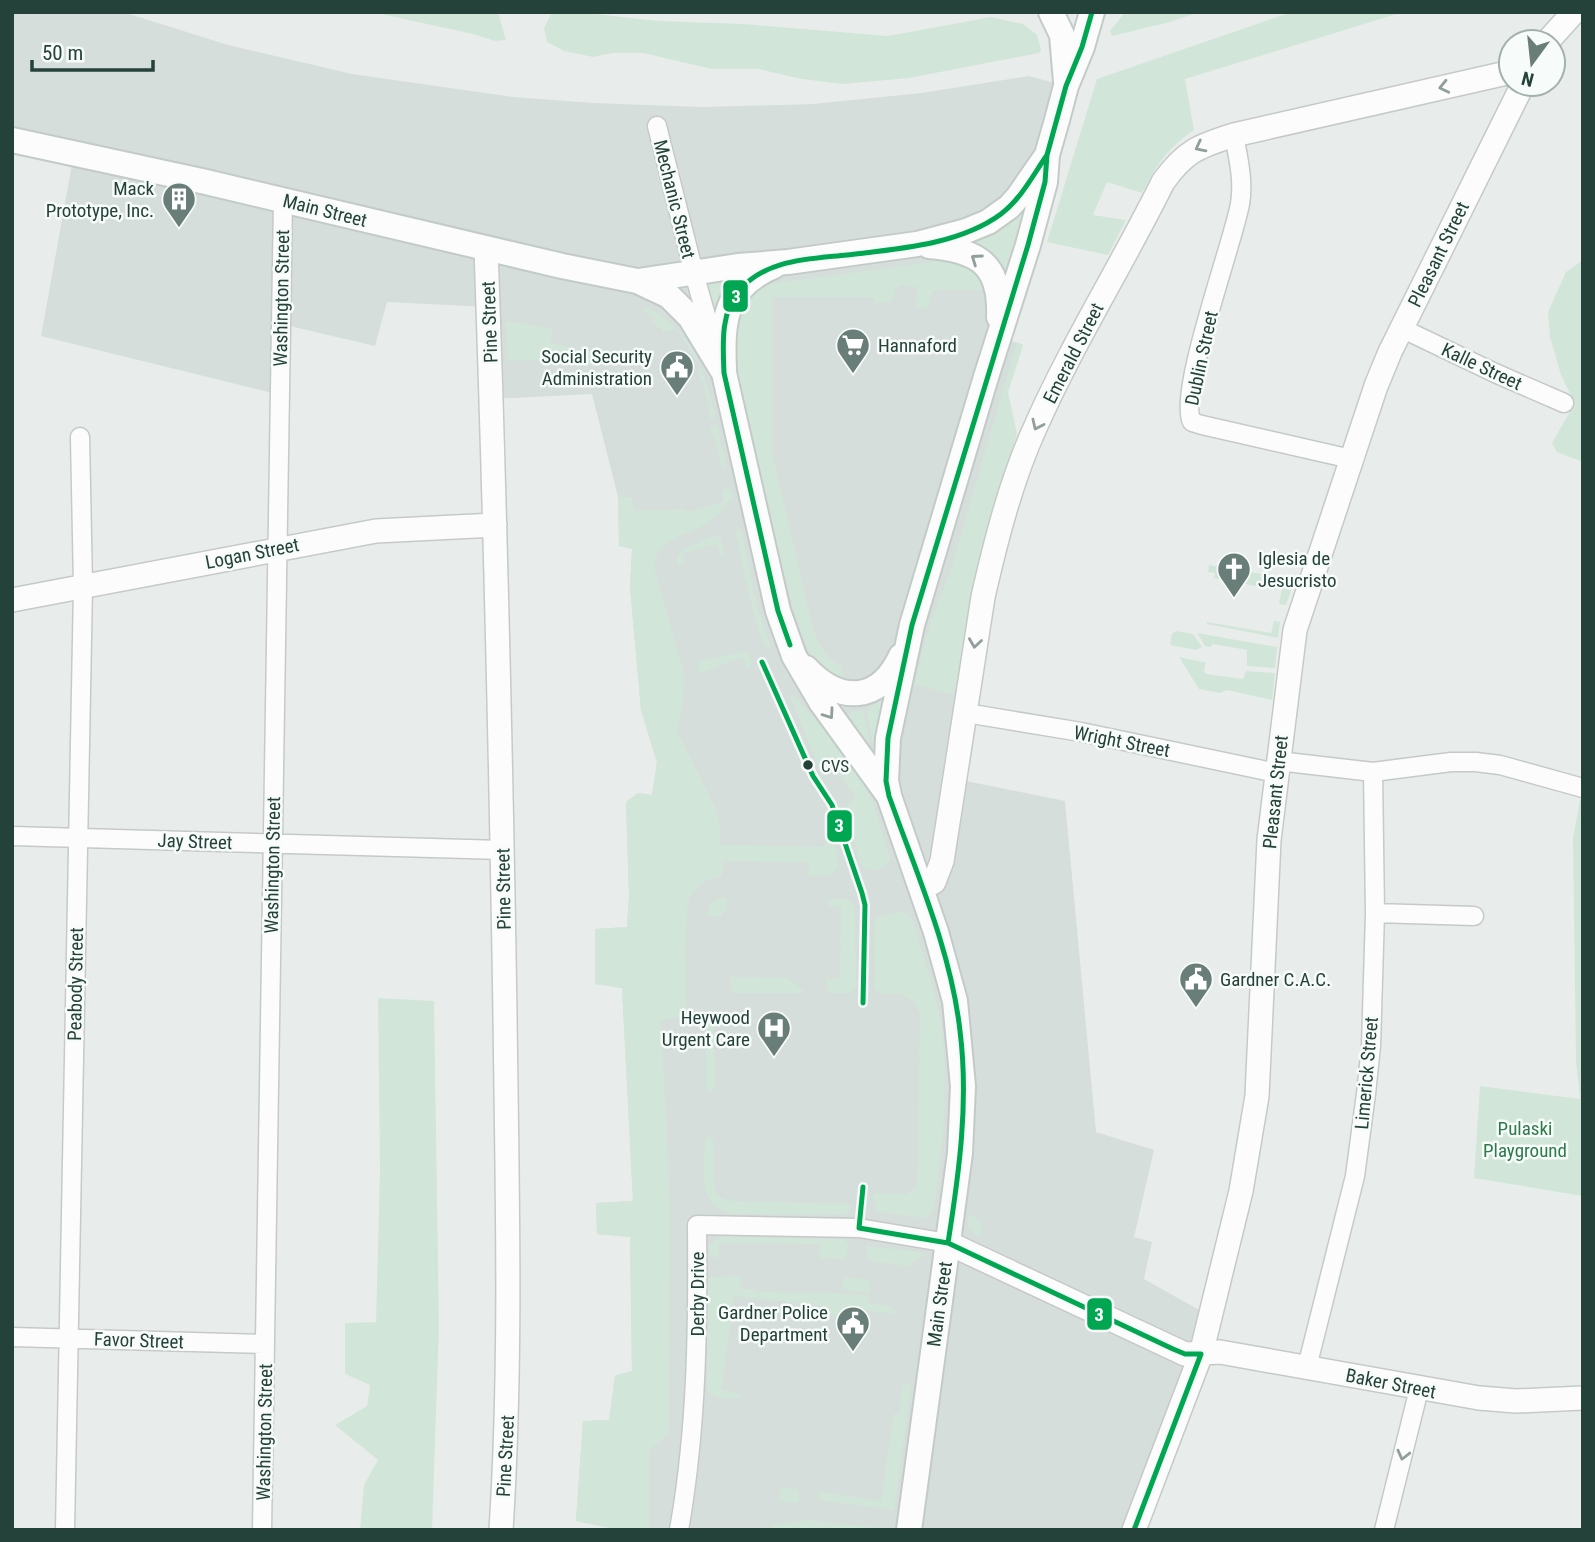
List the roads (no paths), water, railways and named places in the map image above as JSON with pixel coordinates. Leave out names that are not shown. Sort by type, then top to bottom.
[{"type":"main road","points":[[1051,12],[1062,35],[1066,86]]},
{"type":"main road","points":[[889,796],[886,781],[888,738],[912,625],[998,343],[1045,182],[1047,155],[1066,86],[1082,47],[1091,12]]},
{"type":"main road","name":"Main Street","points":[[12,139],[638,281],[669,296],[684,310],[724,373],[778,611],[794,656],[821,702],[889,796],[922,888],[955,1001],[963,1086],[961,1143],[909,1530]]},
{"type":"main road","points":[[694,272],[916,244],[966,231],[995,218],[1018,197],[1047,155]]},
{"type":"main road","points":[[916,244],[964,251],[987,266],[996,281],[1000,302],[998,343]]},
{"type":"main road","points":[[724,373],[724,328],[734,295],[750,279],[788,262]]},
{"type":"main road","name":"Main Street","points":[[638,281],[694,272]]},
{"type":"main road","name":"Main Street","points":[[794,656],[817,679],[837,691],[853,694],[867,692],[894,671],[912,625]]},
{"type":"street","points":[[1560,28],[1574,12]]},
{"type":"street","name":"Emerald Street","points":[[922,888],[933,882],[942,861],[977,632],[992,559],[1020,468],[1035,428],[1163,182],[1174,167],[1199,146],[1234,135],[1497,75]]},
{"type":"street","name":"Pleasant Street","points":[[1134,1530],[1201,1354],[1241,1191],[1258,1096],[1269,840],[1295,629],[1376,386],[1401,328],[1516,98]]},
{"type":"street","name":"Mechanic Street","points":[[657,126],[694,272]]},
{"type":"street","name":"Dublin Street","points":[[1234,135],[1241,182],[1240,201],[1196,362],[1189,408],[1190,420],[1351,459]]},
{"type":"street","name":"Washington Street","points":[[262,1530],[283,200]]},
{"type":"street","name":"Pine Street","points":[[486,248],[503,850],[509,1320],[508,1430],[501,1530]]},
{"type":"street","name":"Main Street","points":[[694,272],[724,373]]},
{"type":"street","name":"Kalle Street","points":[[1401,328],[1495,373],[1564,402]]},
{"type":"street","name":"Peabody Street","points":[[65,1530],[83,586],[80,438]]},
{"type":"street","name":"Logan Street","points":[[12,600],[376,531],[495,525]]},
{"type":"street","name":"Wright Street","points":[[966,713],[1277,767],[1373,772],[1476,762],[1500,765],[1583,788]]},
{"type":"street","name":"Limerick Street","points":[[1307,1367],[1358,1158],[1371,1046],[1376,913],[1373,772]]},
{"type":"street","name":"Jay Street","points":[[12,835],[503,850]]},
{"type":"street","points":[[1376,913],[1474,916]]},
{"type":"street","name":"Derby Drive","points":[[680,1530],[695,1402],[698,1336],[697,1225],[859,1228],[948,1243]]},
{"type":"street","name":"Baker Street","points":[[948,1243],[1185,1354],[1220,1352],[1479,1398],[1517,1401],[1583,1398]]},
{"type":"street","name":"Favor Street","points":[[12,1336],[265,1344]]},
{"type":"street","points":[[1384,1530],[1419,1389]]},
{"type":"place","name":"Mack Prototype, Inc.","points":[[179,229]]},
{"type":"place","name":"Hannaford","points":[[853,375]]},
{"type":"place","name":"Social Security Administration","points":[[677,397]]},
{"type":"place","name":"Iglesia de Jesucristo","points":[[1234,599]]},
{"type":"place","name":"CVS","points":[[808,765]]},
{"type":"place","name":"Gardner C.A.C.","points":[[1196,1009]]},
{"type":"place","name":"Heywood Urgent Care","points":[[774,1058]]},
{"type":"place","name":"Gardner Police Department","points":[[853,1353]]},
{"type":"park label","name":"Pulaski Playground","points":[[1525,1139]]}]
